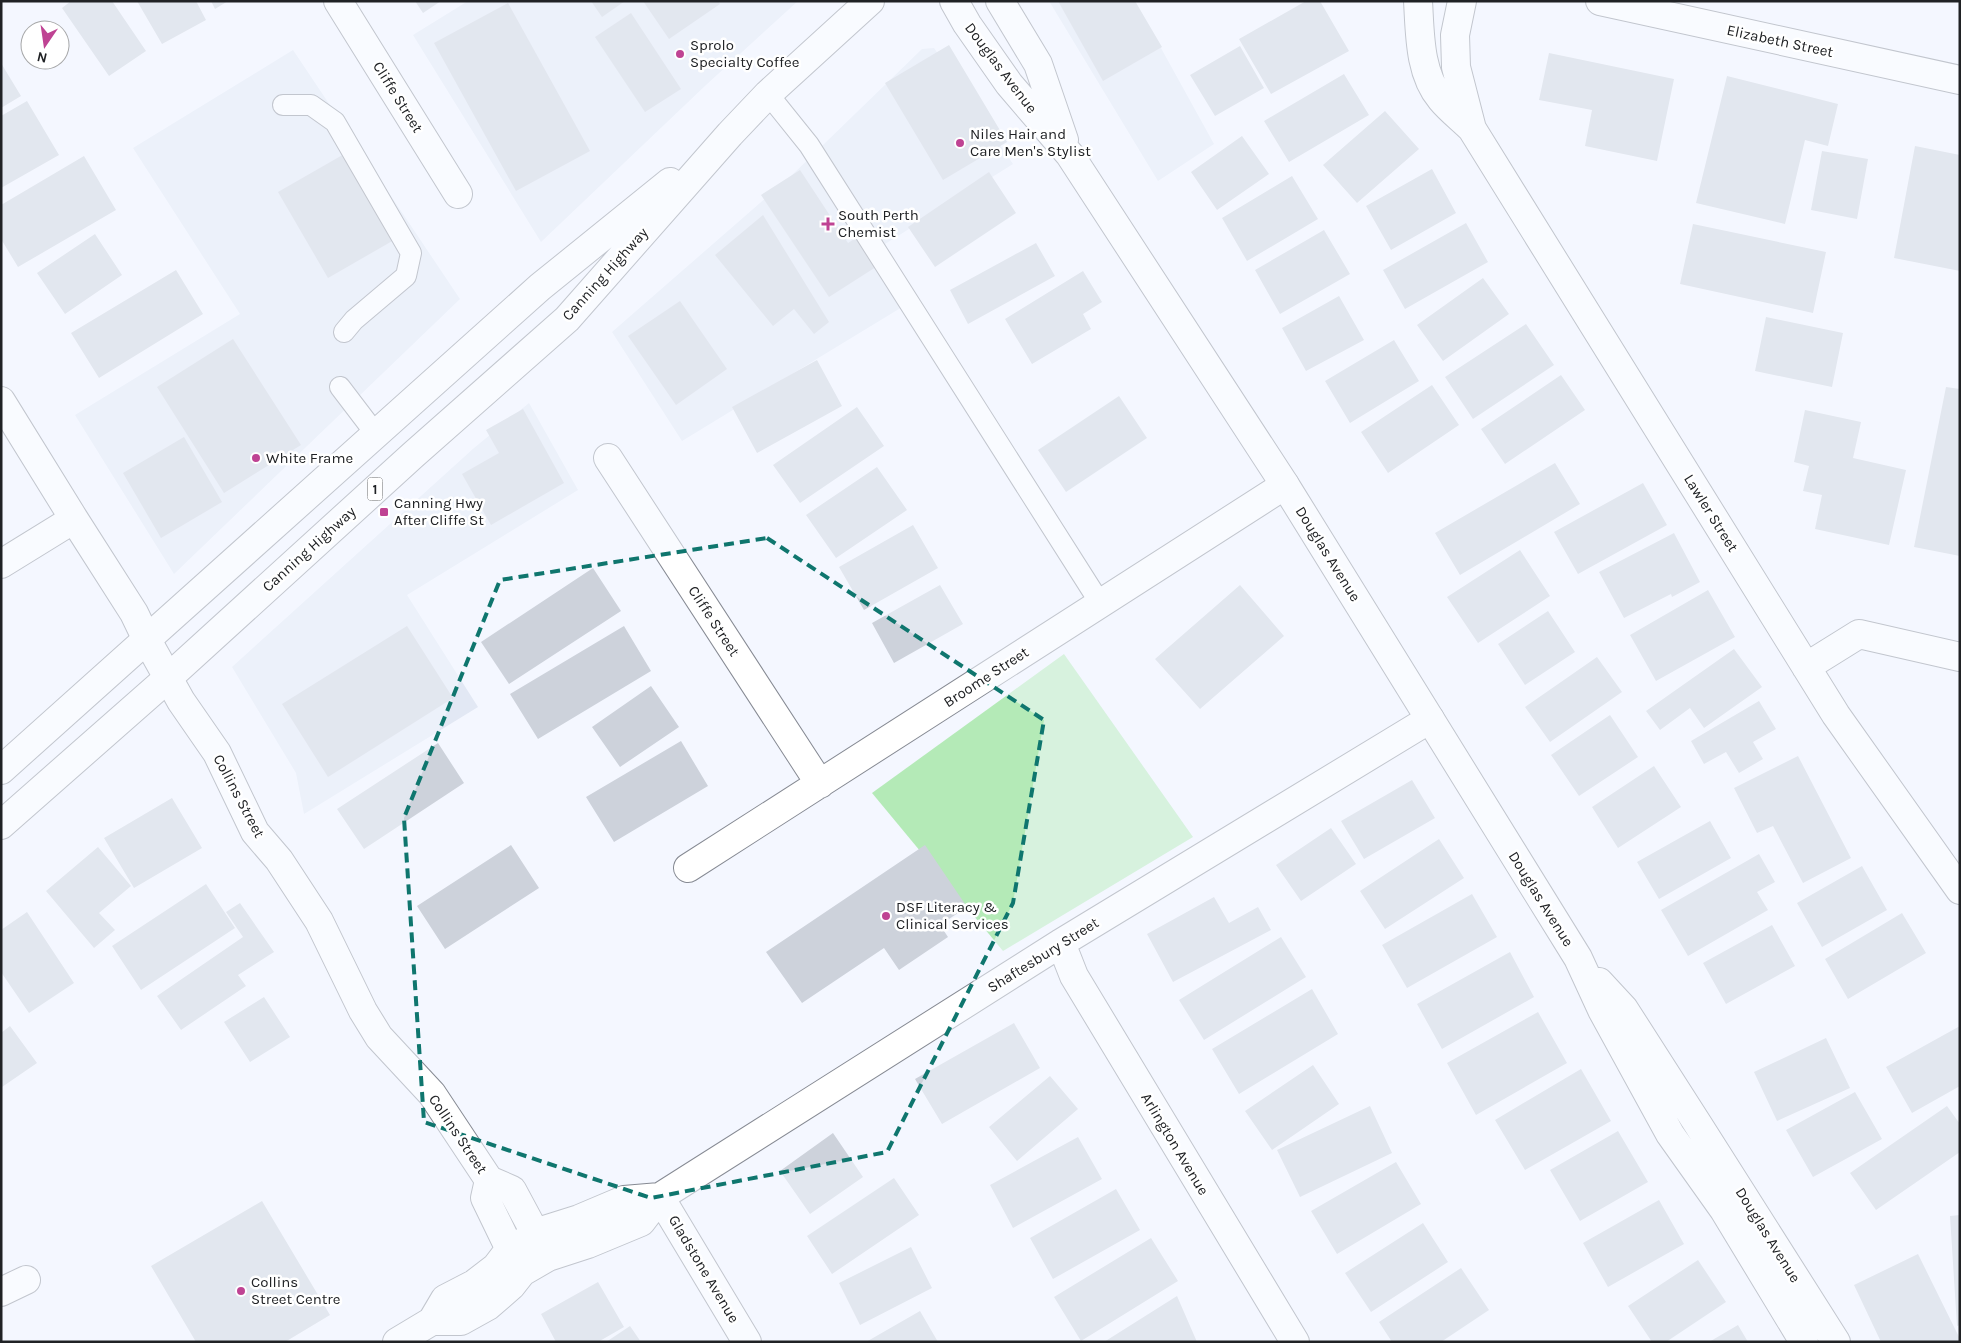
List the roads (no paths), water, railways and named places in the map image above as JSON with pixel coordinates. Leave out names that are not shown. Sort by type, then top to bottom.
[{"type":"main road","name":"Cliffe Street","points":[[338,1],[458,194]]},
{"type":"main road","name":"Canning Highway","points":[[1,825],[168,678],[371,492],[567,319],[730,134],[768,94],[870,1]]},
{"type":"main road","name":"Douglas Avenue","points":[[954,1],[967,24],[1010,84],[1070,156],[1284,486],[1578,958],[1602,1010],[1670,1134],[1724,1210],[1804,1342]]},
{"type":"main road","name":"Douglas Avenue","points":[[1000,1],[1038,64],[1070,156]]},
{"type":"main road","name":"Lawler Street","points":[[1418,1],[1420,37],[1427,75],[1440,98],[1472,129],[1836,716],[1960,890]]},
{"type":"main road","name":"Lawler Street","points":[[1462,1],[1454,35],[1456,67],[1472,129]]},
{"type":"main road","name":"Elizabeth Street","points":[[1600,1],[1960,80]]},
{"type":"main road","name":"Canning Highway","points":[[1,770],[540,286],[730,134]]},
{"type":"main road","name":"Collins Street","points":[[1,401],[134,613],[180,701],[217,753],[255,832],[279,860],[319,921],[363,1011],[379,1037],[432,1094],[489,1180],[512,1190],[542,1246]]},
{"type":"main road","name":"Cliffe Street","points":[[608,458],[820,784]]},
{"type":"main road","name":"Broome Street","points":[[688,868],[1284,486]]},
{"type":"main road","points":[[1,564],[74,519]]},
{"type":"main road","points":[[1806,667],[1859,634],[1960,656]]},
{"type":"main road","name":"Shaftesbury Street","points":[[397,1342],[432,1321],[460,1321],[488,1306],[511,1286],[516,1261],[542,1246],[588,1244],[641,1222],[660,1197],[1061,943],[1430,719]]},
{"type":"main road","name":"Arlington Avenue","points":[[1061,943],[1074,976],[1295,1342]]},
{"type":"main road","name":"Douglas Avenue","points":[[1578,958],[1624,1010],[1836,1342]]},
{"type":"main road","name":"Collins Street","points":[[489,1180],[485,1198],[516,1261]]},
{"type":"main road","name":"Gladstone Avenue","points":[[660,1197],[748,1342]]},
{"type":"main road","points":[[1,1292],[26,1280]]},
{"type":"lane","points":[[768,94],[809,145],[1100,603]]},
{"type":"lane","points":[[283,105],[311,105],[335,122],[411,253],[406,276],[354,320],[344,332]]},
{"type":"lane","points":[[340,387],[375,433]]},
{"type":"place","name":"Sprolo Specialty Coffee","points":[[680,54]]},
{"type":"place","name":"Niles Hair and Care Men's Stylist","points":[[960,143]]},
{"type":"place","name":"South Perth Chemist","points":[[828,224]]},
{"type":"place","name":"White Frame","points":[[256,458]]},
{"type":"place","name":"Canning Hwy After Cliffe St","points":[[384,512]]},
{"type":"place","name":"DSF Literacy & Clinical Services","points":[[886,916]]},
{"type":"place","name":"Collins Street Centre","points":[[241,1291]]}]
